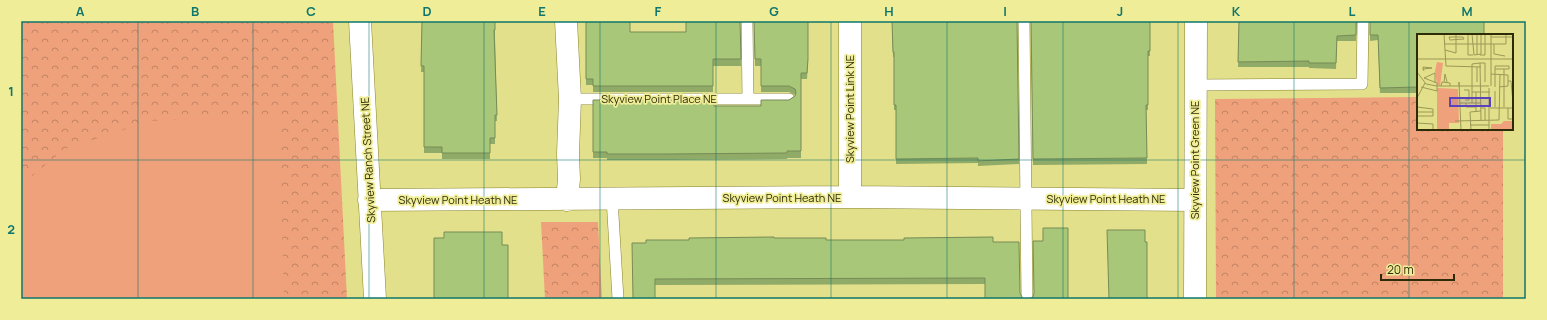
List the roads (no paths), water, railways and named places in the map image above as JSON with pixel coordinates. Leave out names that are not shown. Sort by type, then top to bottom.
[{"type":"street","name":"Skyview Ranch Street NE","points":[[360,21],[375,299]]},
{"type":"street","points":[[566,21],[570,99],[568,154],[569,179],[567,200]]},
{"type":"street","name":"Skyview Point Link NE","points":[[850,21],[850,198]]},
{"type":"street","name":"Skyview Point Green NE","points":[[1195,299],[1196,21]]},
{"type":"street","name":"Skyview Point Heath NE","points":[[370,200],[567,200],[612,198],[1195,200]]},
{"type":"lane","points":[[747,21],[748,99]]},
{"type":"lane","points":[[1024,21],[1027,299]]},
{"type":"lane","points":[[1196,85],[1362,84],[1362,21]]},
{"type":"lane","name":"Skyview Point Place NE","points":[[570,99],[789,99]]},
{"type":"lane","points":[[612,198],[618,299]]}]
